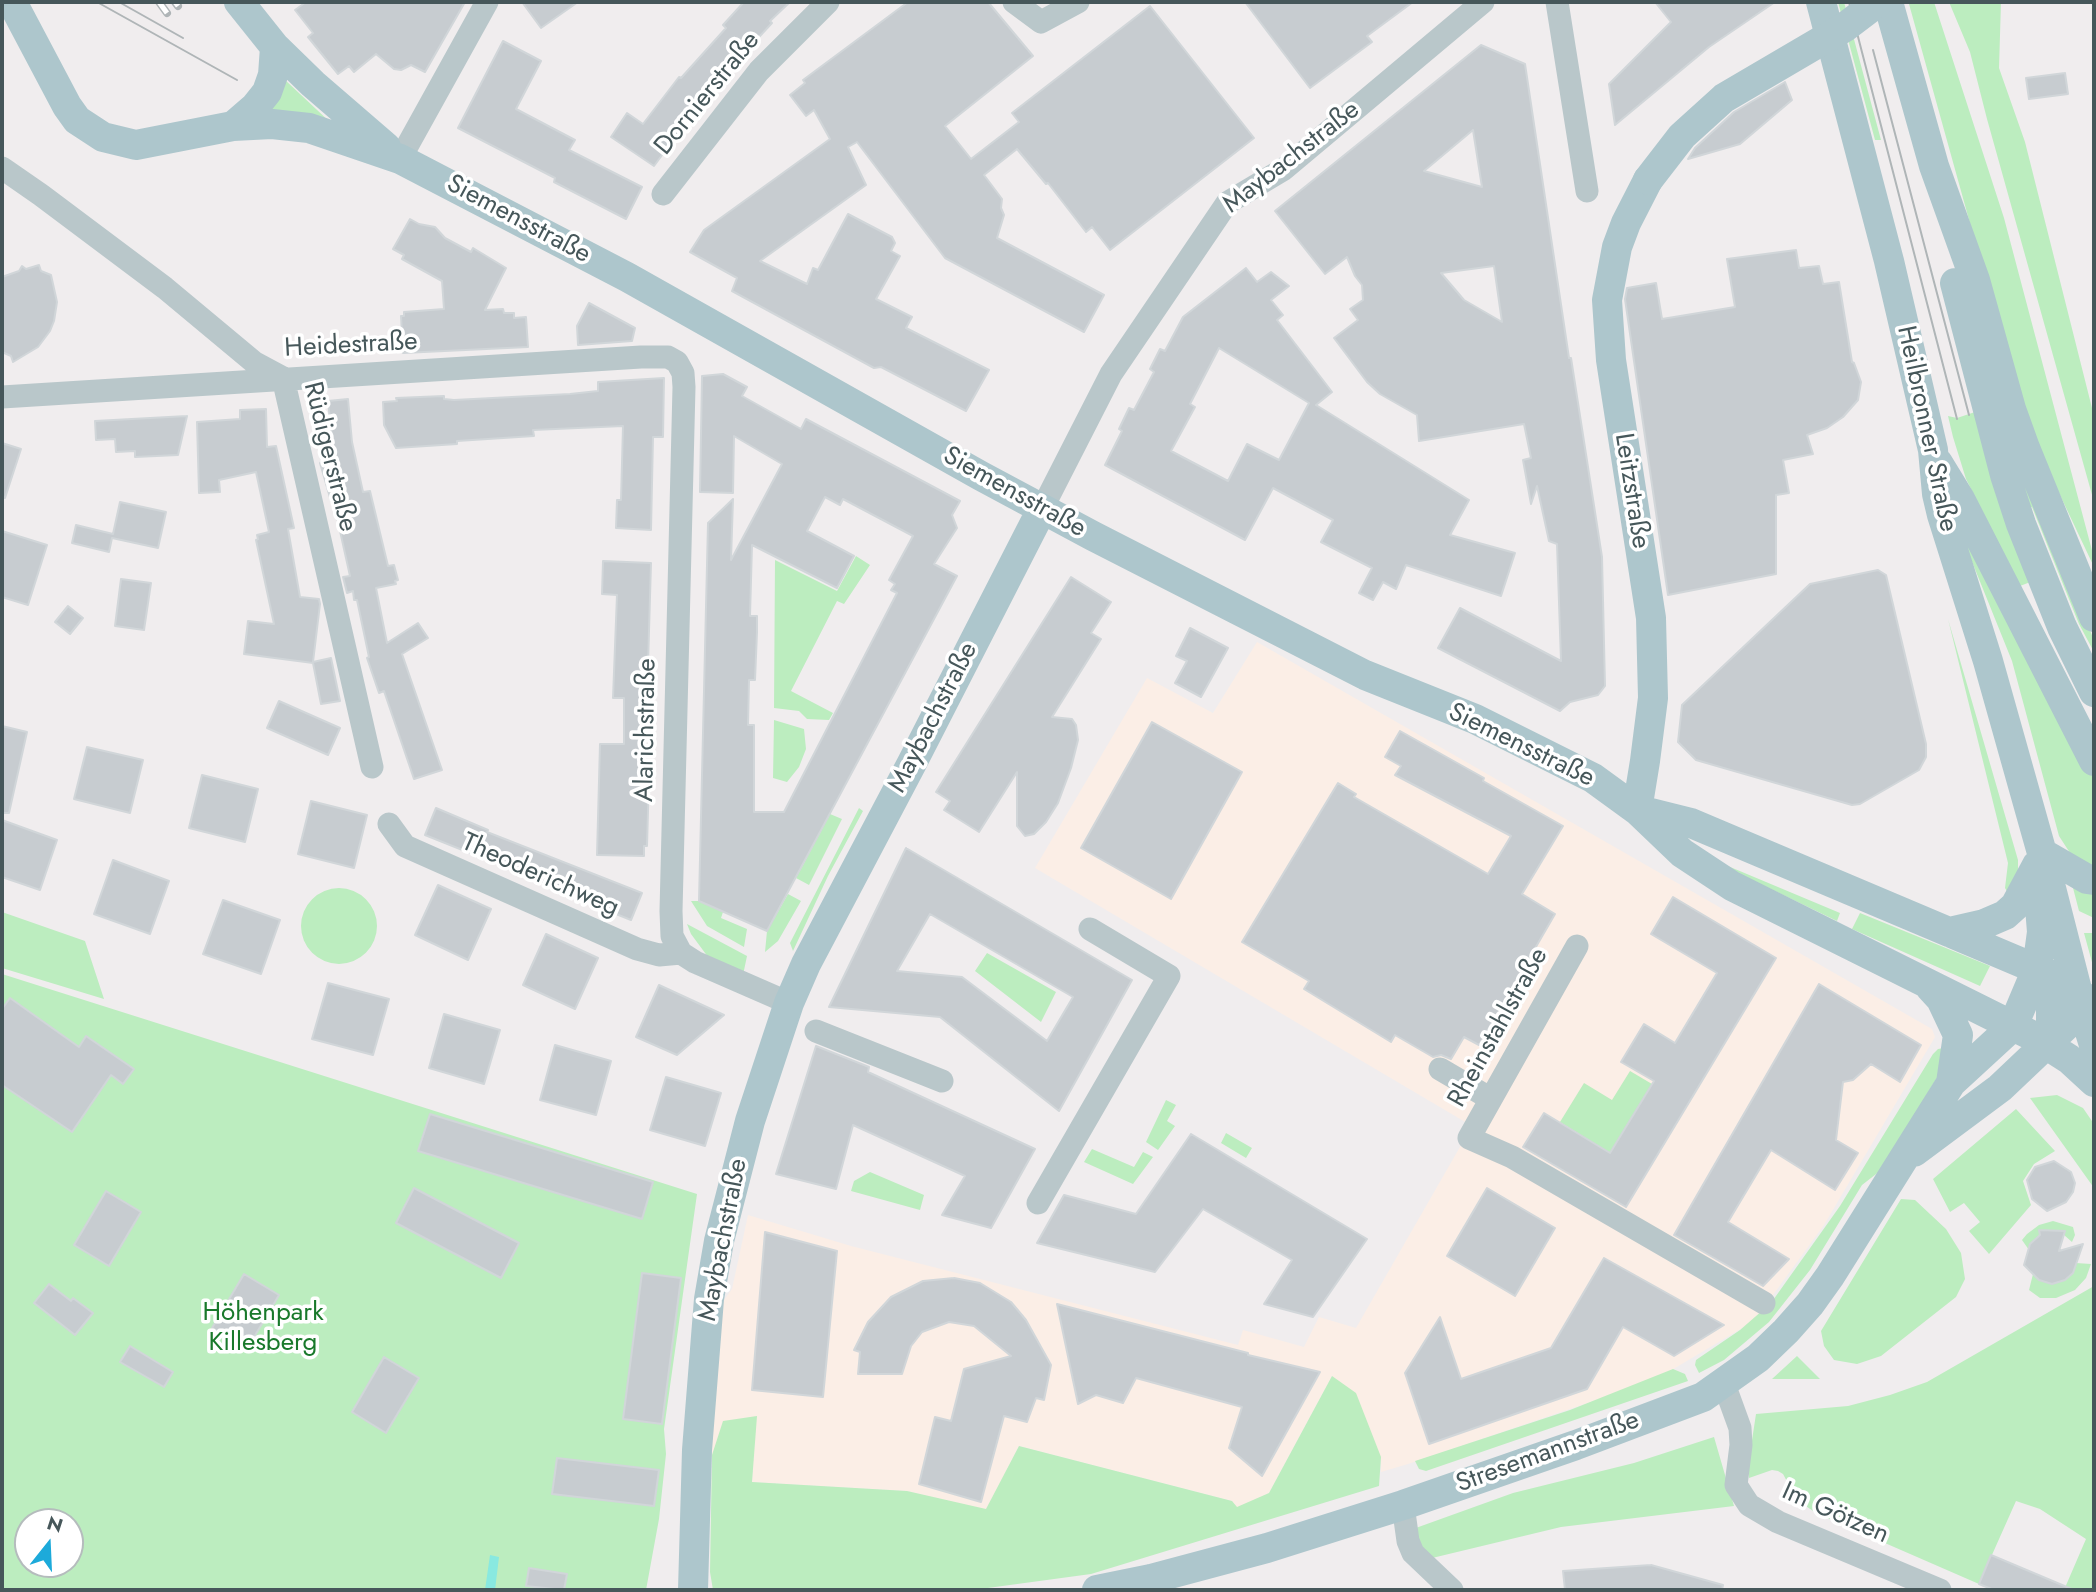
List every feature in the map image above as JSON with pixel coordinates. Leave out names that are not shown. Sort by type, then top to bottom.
[{"type":"main road","name":"Siemensstraße","points":[[12,2],[66,106],[77,120],[96,133],[136,145],[233,126],[272,124],[309,128],[400,159],[627,277],[1042,509],[1365,675],[1475,719],[1560,761],[1602,784],[1637,810],[1682,853],[1732,886],[1832,938],[2012,1026],[2079,1019]]},
{"type":"main road","name":"Siemensstraße","points":[[239,2],[275,47],[313,84],[400,159]]},
{"type":"main road","name":"Heilbronner Straße","points":[[1821,2],[1889,261],[1933,450],[1937,494],[1942,514],[1988,661],[2042,853],[2079,1019]]},
{"type":"main road","name":"Leitzstraße","points":[[1637,810],[1653,698],[1651,618],[1611,360],[1607,300],[1617,247],[1648,180],[1682,136],[1724,98],[1845,27],[1878,2]]},
{"type":"main road","points":[[1888,2],[1934,166],[1975,280],[2025,448],[2094,617]]},
{"type":"main road","points":[[233,126],[255,107],[267,92],[273,75],[275,47]]},
{"type":"main road","points":[[1934,166],[1954,281],[2005,475],[2021,524],[2062,627],[2094,692]]},
{"type":"main road","points":[[1933,450],[2094,761]]},
{"type":"main road","name":"Maybachstraße","points":[[691,1587],[703,1353],[711,1288],[719,1241],[738,1166],[789,1003],[806,964],[1042,509]]},
{"type":"main road","name":"Siemensstraße","points":[[1637,810],[1691,822],[2037,969],[2079,1019]]},
{"type":"main road","points":[[2042,853],[2087,879],[2094,880]]},
{"type":"main road","points":[[1949,932],[1984,924],[2010,910],[2028,884],[2042,853]]},
{"type":"main road","points":[[2012,1026],[2037,969],[2042,932],[2042,853]]},
{"type":"main road","points":[[1832,938],[1849,913],[1852,892]]},
{"type":"main road","points":[[2037,969],[2047,980],[2051,991],[2079,1019],[2069,1059],[2094,1082]]},
{"type":"main road","points":[[1925,983],[1941,999],[1958,1035],[1951,1083]]},
{"type":"main road","name":"Stresemannstraße","points":[[1899,1165],[2000,1088],[2079,1019]]},
{"type":"main road","name":"Stresemannstraße","points":[[1097,1590],[1268,1548],[1576,1445],[1703,1397],[1774,1345],[1810,1304],[1951,1083],[2012,1026]]},
{"type":"street","points":[[400,159],[487,2]]},
{"type":"street","name":"Dornierstraße","points":[[663,194],[759,71],[828,2]]},
{"type":"street","points":[[1014,2],[1041,22],[1078,2]]},
{"type":"street","name":"Maybachstraße","points":[[1042,509],[1111,374],[1227,203],[1284,169],[1483,2]]},
{"type":"street","points":[[1557,2],[1587,191]]},
{"type":"street","name":"Rüdigerstraße","points":[[2,168],[165,288],[255,363],[283,378],[372,767]]},
{"type":"street","name":"Heidestraße","points":[[2,397],[654,357],[677,362],[683,373],[684,387]]},
{"type":"street","name":"Alarichstraße","points":[[681,953],[672,936],[671,911],[684,387]]},
{"type":"street","name":"Theoderichweg","points":[[389,824],[405,846],[612,939],[637,950],[659,955],[681,953]]},
{"type":"street","points":[[1038,1203],[1169,976],[1090,929]]},
{"type":"street","name":"Rheinstahlstraße","points":[[1577,946],[1469,1138],[1512,1157],[1764,1303]]},
{"type":"street","points":[[681,953],[721,974],[789,1003]]},
{"type":"street","points":[[816,1031],[942,1081]]},
{"type":"street","points":[[1440,1069],[1491,1098]]},
{"type":"street","name":"Im Götzen","points":[[1724,1384],[1740,1427],[1741,1445],[1736,1486],[1749,1506],[1778,1522],[1940,1590]]},
{"type":"street","points":[[1403,1505],[1408,1541],[1413,1553],[1452,1590]]},
{"type":"shaded area","points":[[1257,642],[1932,1029],[1935,1037],[1824,1225],[1754,1321],[1655,1380],[1408,1464],[1381,1472],[1381,1457],[1332,1376],[1269,1493],[1237,1508],[1232,1501],[1019,1446],[986,1510],[907,1491],[752,1482],[756,1416],[712,1455],[710,1407],[721,1304],[732,1289],[748,1215],[851,1246],[1238,1345],[1243,1330],[1304,1347],[1319,1317],[1356,1328],[1472,1126],[1035,868],[1147,678],[1213,713]]},
{"type":"green space","points":[[1838,2],[1844,2],[1881,140],[1875,140]]},
{"type":"green space","points":[[1910,2],[1934,2],[2004,218],[2094,558],[2094,567],[2025,421]]},
{"type":"green space","points":[[1949,2],[2001,2],[1999,68],[2025,142],[2094,416],[2094,502],[1970,52]]},
{"type":"green space","points":[[284,79],[332,124],[269,115]]},
{"type":"green space","points":[[1975,412],[2033,581],[2020,586],[1966,479],[1953,437],[1948,416],[1957,418]]},
{"type":"green space","points":[[2016,464],[2094,640],[2094,652],[2079,624],[2032,507],[2029,508]]},
{"type":"green space","points":[[1958,527],[2094,761],[2094,871],[2072,856],[2059,836],[2012,661]]},
{"type":"green space","points":[[856,556],[870,565],[844,604],[837,601],[791,691],[833,713],[829,720],[807,719],[799,711],[774,708],[775,560],[837,591]]},
{"type":"green space","points":[[1948,619],[2018,860],[2018,879],[2009,895],[2005,888],[2008,863]]},
{"type":"green space","points":[[774,720],[804,729],[806,749],[799,767],[787,782],[773,778]]},
{"type":"green space","points":[[859,808],[863,811],[828,876],[793,951],[790,943]]},
{"type":"green space","points":[[830,814],[842,819],[809,885],[796,878]]},
{"type":"green space","points":[[1692,851],[1840,913],[1837,921]]},
{"type":"green space","points":[[2072,884],[2094,890],[2094,918],[2079,911]]},
{"type":"green space","points":[[339,888],[353,891],[366,899],[374,912],[377,926],[374,940],[366,953],[353,961],[339,964],[325,961],[312,953],[304,940],[301,926],[304,912],[312,899],[325,891]]},
{"type":"green space","points":[[788,894],[801,901],[778,941],[765,952],[767,931]]},
{"type":"green space","points":[[691,901],[699,901],[723,912],[721,918],[747,929],[744,947],[707,926]]},
{"type":"green space","points":[[2,912],[85,941],[104,999],[2,968]]},
{"type":"green space","points":[[1860,913],[1990,966],[1980,986],[1852,929]]},
{"type":"green space","points":[[687,924],[747,956],[743,975],[708,957]]},
{"type":"green space","points":[[2084,933],[2094,933],[2094,968],[2093,966]]},
{"type":"green space","points":[[987,953],[1056,992],[1041,1022],[975,971]]},
{"type":"green space","name":"Höhenpark Killesberg","points":[[2,974],[697,1194],[664,1429],[666,1454],[659,1519],[646,1590],[2,1590]]},
{"type":"green space","points":[[1944,1048],[1946,1063],[1880,1171],[1862,1185],[1810,1270],[1769,1322],[1724,1360],[1699,1373],[1696,1360],[1740,1330],[1771,1303],[1840,1206],[1933,1054]]},
{"type":"green space","points":[[1630,1071],[1652,1084],[1610,1153],[1560,1122],[1584,1083],[1612,1100]]},
{"type":"green space","points":[[2057,1095],[2083,1108],[2094,1124],[2094,1188],[2030,1098]]},
{"type":"green space","points":[[1166,1100],[1176,1105],[1167,1121],[1175,1126],[1158,1150],[1146,1142]]},
{"type":"green space","points":[[2016,1109],[2055,1151],[2034,1164],[2023,1181],[2031,1205],[1989,1254],[1969,1231],[1980,1222],[1964,1203],[1950,1212],[1933,1179]]},
{"type":"green space","points":[[1226,1133],[1252,1148],[1246,1158],[1221,1143]]},
{"type":"green space","points":[[1092,1149],[1134,1167],[1143,1152],[1153,1157],[1133,1184],[1084,1162]]},
{"type":"green space","points":[[870,1172],[924,1195],[920,1210],[851,1191],[854,1181]]},
{"type":"green space","points":[[1901,1199],[1915,1200],[1946,1229],[1961,1253],[1965,1279],[1956,1297],[1881,1356],[1857,1364],[1834,1360],[1824,1346],[1821,1331]]},
{"type":"green space","points":[[2053,1221],[2073,1227],[2075,1235],[2072,1242],[2064,1235],[2052,1232],[2040,1235],[2030,1244],[2029,1250],[2022,1240],[2039,1225]]},
{"type":"green space","points":[[2076,1263],[2091,1264],[2086,1278],[2075,1290],[2056,1298],[2040,1298],[2029,1290],[2033,1274],[2039,1280],[2052,1284],[2065,1280],[2073,1273]]},
{"type":"green space","points":[[2094,1286],[2094,1590],[2064,1590],[2086,1539],[2040,1509],[2016,1501],[1979,1584],[1816,1513],[1797,1500],[1783,1474],[1778,1471],[1772,1470],[1749,1478],[1756,1414],[1848,1406],[1927,1382]]},
{"type":"green space","points":[[1797,1356],[1820,1379],[1772,1379]]},
{"type":"green space","points":[[1673,1369],[1685,1374],[1688,1381],[1426,1471],[1419,1469],[1415,1461],[1570,1410]]},
{"type":"green space","points":[[1332,1376],[1356,1393],[1381,1457],[1379,1486],[1091,1574],[973,1590],[713,1590],[710,1572],[712,1455],[723,1421],[757,1416],[752,1482],[907,1491],[986,1509],[1019,1446],[1232,1501],[1237,1507],[1269,1493]]},
{"type":"green space","points":[[1714,1437],[1734,1506],[1561,1527],[1428,1559],[1413,1529],[1513,1493],[1634,1463]]},
{"type":"water","points":[[490,1555],[499,1557],[495,1590],[485,1590]]},
{"type":"building","points":[[306,2],[465,2],[425,72],[411,65],[401,70],[394,69],[376,54],[354,72],[349,66],[338,74],[308,37],[313,33],[295,10]]},
{"type":"building","points":[[522,2],[578,2],[541,28]]},
{"type":"building","points":[[744,2],[790,2],[710,90],[654,166],[611,137],[627,113],[643,124],[679,77],[681,78],[726,28],[723,25]]},
{"type":"building","points":[[908,2],[988,2],[1033,56],[945,126],[971,159],[1019,122],[1012,113],[1150,6],[1254,138],[1110,250],[1092,227],[1086,232],[1048,183],[1046,184],[1017,149],[984,175],[1002,199],[1001,208],[1004,215],[997,238],[1104,295],[1084,332],[945,258],[857,142],[848,147],[866,185],[760,261],[807,284],[813,268],[818,270],[848,214],[892,237],[895,243],[891,251],[900,256],[876,299],[912,317],[906,328],[989,370],[966,411],[881,367],[874,368],[732,291],[737,278],[690,252],[704,230],[830,139],[814,110],[806,116],[790,95],[805,83],[803,80]]},
{"type":"building","points":[[1245,2],[1413,2],[1367,36],[1372,42],[1310,88]]},
{"type":"building","points":[[1655,2],[1775,2],[1709,47],[1615,125],[1609,84],[1671,22]]},
{"type":"building","points":[[503,41],[541,61],[516,109],[575,140],[569,150],[642,187],[626,219],[554,182],[555,178],[458,128]]},
{"type":"building","points":[[1481,45],[1525,64],[1602,557],[1605,686],[1598,695],[1570,702],[1560,711],[1438,648],[1460,608],[1561,661],[1557,544],[1549,541],[1537,486],[1531,504],[1523,460],[1531,458],[1524,424],[1419,441],[1417,415],[1380,394],[1367,382],[1334,338],[1358,320],[1350,309],[1363,300],[1362,285],[1347,257],[1325,274],[1275,211]],"holes":[[[1473,130],[1482,187],[1424,171]],[[1494,266],[1502,322],[1464,300],[1441,273]]]},
{"type":"building","points":[[2065,73],[2068,94],[2029,99],[2026,78]]},
{"type":"building","points":[[1785,82],[1792,100],[1740,144],[1688,159],[1695,148],[1734,112]]},
{"type":"building","points":[[410,219],[435,227],[445,238],[471,252],[473,248],[506,268],[485,310],[503,309],[504,313],[514,313],[514,318],[526,317],[528,347],[403,353],[401,316],[404,316],[404,312],[444,309],[442,281],[402,259],[404,255],[393,249]]},
{"type":"building","points":[[1796,250],[1799,268],[1819,266],[1823,284],[1839,282],[1852,362],[1861,382],[1858,400],[1843,417],[1827,428],[1807,435],[1813,454],[1783,460],[1789,493],[1776,495],[1776,574],[1668,595],[1625,299],[1627,288],[1656,283],[1662,319],[1735,307],[1727,259]]},
{"type":"building","points":[[39,265],[41,271],[51,275],[57,302],[54,321],[38,347],[13,362],[11,356],[2,352],[2,277],[19,271],[22,266],[26,269]]},
{"type":"building","points":[[1246,268],[1257,282],[1271,272],[1289,286],[1271,300],[1283,315],[1277,320],[1332,392],[1316,405],[1469,500],[1450,535],[1515,553],[1501,596],[1406,565],[1396,589],[1383,582],[1373,600],[1359,593],[1372,568],[1321,542],[1333,520],[1273,488],[1245,540],[1105,465],[1122,431],[1119,429],[1129,408],[1134,410],[1154,372],[1150,369],[1160,349],[1165,351],[1183,317]],"holes":[[[1219,348],[1309,403],[1279,460],[1247,444],[1228,481],[1171,451],[1195,407],[1190,404]]]},
{"type":"building","points":[[589,303],[635,328],[632,341],[578,345],[577,326]]},
{"type":"building","points":[[723,374],[747,387],[742,396],[801,429],[806,419],[960,501],[952,515],[957,528],[934,564],[957,576],[767,931],[699,901],[708,523],[733,499],[731,560],[782,464],[734,436],[733,493],[700,492],[702,376]],"holes":[[[825,497],[840,505],[843,499],[913,536],[889,580],[895,584],[891,590],[897,593],[784,812],[754,812],[754,725],[748,725],[749,680],[755,680],[757,632],[757,616],[750,616],[752,545],[837,588],[854,556],[807,531]]]},
{"type":"building","points":[[664,378],[663,437],[653,437],[651,530],[616,528],[617,500],[621,500],[623,426],[533,430],[534,436],[396,448],[384,425],[383,402],[397,401],[396,398],[444,396],[444,399],[454,400],[570,394],[598,391],[598,382]]},
{"type":"building","points":[[348,399],[352,442],[363,492],[370,491],[388,566],[394,565],[398,580],[395,581],[396,584],[376,588],[387,643],[418,623],[428,638],[402,654],[442,770],[414,779],[384,691],[379,693],[367,658],[369,657],[357,600],[354,600],[353,591],[347,593],[343,577],[350,576],[334,504],[320,463],[323,459],[319,443],[332,440],[328,401]]},
{"type":"building","points":[[266,409],[267,447],[276,446],[294,528],[288,529],[300,597],[319,599],[320,604],[313,662],[331,658],[340,701],[321,704],[313,663],[244,654],[248,621],[274,624],[256,540],[257,535],[269,532],[256,472],[219,480],[220,492],[199,493],[197,422],[240,419],[240,410]]},
{"type":"building","points":[[187,416],[178,455],[135,457],[135,451],[116,452],[115,439],[96,440],[95,421]]},
{"type":"building","points":[[2,443],[21,449],[5,498],[2,497]]},
{"type":"building","points":[[120,502],[166,512],[158,548],[112,538],[109,552],[72,543],[76,525],[113,534]]},
{"type":"building","points":[[2,531],[47,545],[28,605],[2,597]]},
{"type":"building","points":[[603,561],[651,563],[647,699],[644,699],[643,752],[646,753],[646,777],[649,777],[647,846],[644,846],[644,856],[597,855],[600,744],[624,744],[624,698],[613,698],[617,595],[602,594]]},
{"type":"building","points":[[1878,570],[1886,575],[1926,744],[1926,757],[1919,770],[1860,804],[1852,805],[1696,760],[1678,742],[1682,705],[1810,584]]},
{"type":"building","points":[[1071,577],[1111,602],[1091,633],[1101,639],[1052,717],[1072,719],[1076,725],[1078,740],[1071,768],[1058,803],[1046,822],[1034,834],[1025,836],[1017,826],[1017,772],[979,832],[944,810],[950,801],[936,792]]},
{"type":"building","points":[[121,579],[151,583],[144,630],[115,626]]},
{"type":"building","points":[[68,606],[83,618],[70,634],[55,622]]},
{"type":"building","points":[[1190,628],[1228,648],[1201,697],[1175,683],[1187,661],[1176,656]]},
{"type":"building","points":[[279,701],[340,728],[328,755],[267,728]]},
{"type":"building","points":[[1152,722],[1242,772],[1171,899],[1081,848]]},
{"type":"building","points":[[2,726],[27,732],[9,813],[2,813]]},
{"type":"building","points":[[1400,731],[1563,826],[1522,894],[1555,914],[1479,1045],[1464,1037],[1451,1059],[1441,1055],[1433,1057],[1395,1035],[1391,1042],[1304,989],[1309,981],[1242,942],[1338,783],[1356,794],[1354,797],[1488,874],[1511,836],[1395,775],[1401,766],[1385,757]]},
{"type":"building","points":[[87,747],[143,760],[130,813],[74,799]]},
{"type":"building","points":[[202,775],[258,789],[245,842],[189,828]]},
{"type":"building","points":[[311,801],[367,815],[354,868],[298,854]]},
{"type":"building","points":[[436,808],[488,830],[487,832],[642,893],[631,920],[425,835]]},
{"type":"building","points":[[2,820],[57,840],[40,890],[2,877]]},
{"type":"building","points":[[906,848],[1132,980],[1059,1111],[940,1017],[829,1007]],"holes":[[[930,914],[1073,997],[1047,1041],[962,977],[897,971]]]},
{"type":"building","points":[[113,860],[169,881],[150,934],[94,914]]},
{"type":"building","points":[[438,885],[491,909],[468,960],[415,935]]},
{"type":"building","points":[[1673,897],[1776,958],[1626,1207],[1523,1147],[1544,1113],[1610,1153],[1654,1081],[1621,1062],[1644,1024],[1675,1043],[1717,973],[1651,934]]},
{"type":"building","points":[[223,900],[280,920],[261,974],[203,954]]},
{"type":"building","points":[[546,934],[598,958],[575,1009],[523,985]]},
{"type":"building","points":[[328,983],[389,999],[373,1055],[312,1039]]},
{"type":"building","points":[[1819,984],[1921,1045],[1900,1082],[1871,1064],[1853,1080],[1843,1082],[1836,1140],[1858,1153],[1835,1190],[1771,1150],[1728,1222],[1789,1259],[1763,1286],[1674,1235]]},
{"type":"building","points":[[659,985],[724,1015],[677,1055],[636,1037]]},
{"type":"building","points":[[10,998],[79,1047],[86,1036],[134,1069],[123,1084],[111,1075],[72,1132],[2,1085],[2,1009]]},
{"type":"building","points":[[444,1014],[500,1030],[484,1084],[429,1068]]},
{"type":"building","points":[[555,1045],[611,1061],[596,1115],[540,1100]]},
{"type":"building","points":[[816,1046],[869,1067],[868,1072],[1035,1149],[991,1228],[942,1215],[965,1176],[853,1125],[836,1189],[776,1174]]},
{"type":"building","points":[[666,1077],[721,1093],[705,1146],[650,1130]]},
{"type":"building","points":[[430,1114],[653,1182],[642,1219],[418,1151]]},
{"type":"building","points":[[1191,1134],[1367,1239],[1313,1317],[1264,1304],[1292,1260],[1203,1209],[1155,1272],[1037,1243],[1064,1195],[1136,1214]]},
{"type":"building","points":[[2054,1161],[2071,1172],[2075,1183],[2066,1202],[2047,1211],[2032,1199],[2027,1180],[2035,1167]]},
{"type":"building","points":[[414,1188],[519,1243],[501,1278],[396,1223]]},
{"type":"building","points":[[1487,1188],[1555,1228],[1515,1296],[1447,1256]]},
{"type":"building","points":[[106,1191],[141,1212],[109,1266],[74,1245]]},
{"type":"building","points":[[2039,1230],[2065,1231],[2059,1251],[2083,1244],[2073,1273],[2065,1280],[2052,1284],[2039,1280],[2024,1265],[2030,1244],[2040,1235]]},
{"type":"building","points":[[765,1232],[837,1251],[823,1397],[752,1390]]},
{"type":"building","points":[[1604,1258],[1724,1325],[1674,1356],[1623,1327],[1587,1389],[1429,1444],[1405,1373],[1440,1317],[1461,1379],[1551,1348]]},
{"type":"building","points":[[642,1273],[681,1278],[662,1424],[623,1419]]},
{"type":"building","points":[[244,1274],[279,1295],[247,1349],[212,1328]]},
{"type":"building","points":[[954,1278],[980,1283],[1011,1302],[1026,1320],[1051,1365],[1044,1400],[1036,1398],[1027,1422],[1004,1416],[981,1502],[919,1484],[935,1417],[951,1421],[964,1369],[1011,1356],[974,1326],[949,1322],[922,1332],[911,1346],[902,1374],[858,1374],[860,1352],[854,1350],[868,1322],[891,1297],[923,1281]]},
{"type":"building","points":[[49,1284],[93,1313],[75,1335],[34,1303]]},
{"type":"building","points":[[1057,1304],[1320,1372],[1262,1476],[1229,1448],[1242,1407],[1136,1378],[1123,1403],[1096,1395],[1078,1404]]},
{"type":"building","points":[[130,1346],[173,1372],[164,1387],[120,1362]]},
{"type":"building","points":[[384,1357],[419,1378],[386,1433],[352,1412]]},
{"type":"building","points":[[557,1458],[659,1470],[654,1506],[552,1494]]},
{"type":"building","points":[[1991,1555],[2074,1590],[1994,1590],[1979,1584]]},
{"type":"building","points":[[1651,1565],[1723,1585],[1722,1590],[1565,1590],[1563,1571]]},
{"type":"building","points":[[529,1568],[567,1574],[564,1590],[526,1586]]},
{"type":"tram line","points":[[97,2],[237,80]]},
{"type":"tram line","points":[[119,2],[183,38]]},
{"type":"tram line","points":[[1849,2],[1957,419]]},
{"type":"tram line","points":[[1873,50],[1969,415]]},
{"type":"railway","points":[[159,2],[167,13]]},
{"type":"railway","points":[[175,2],[178,6]]}]
